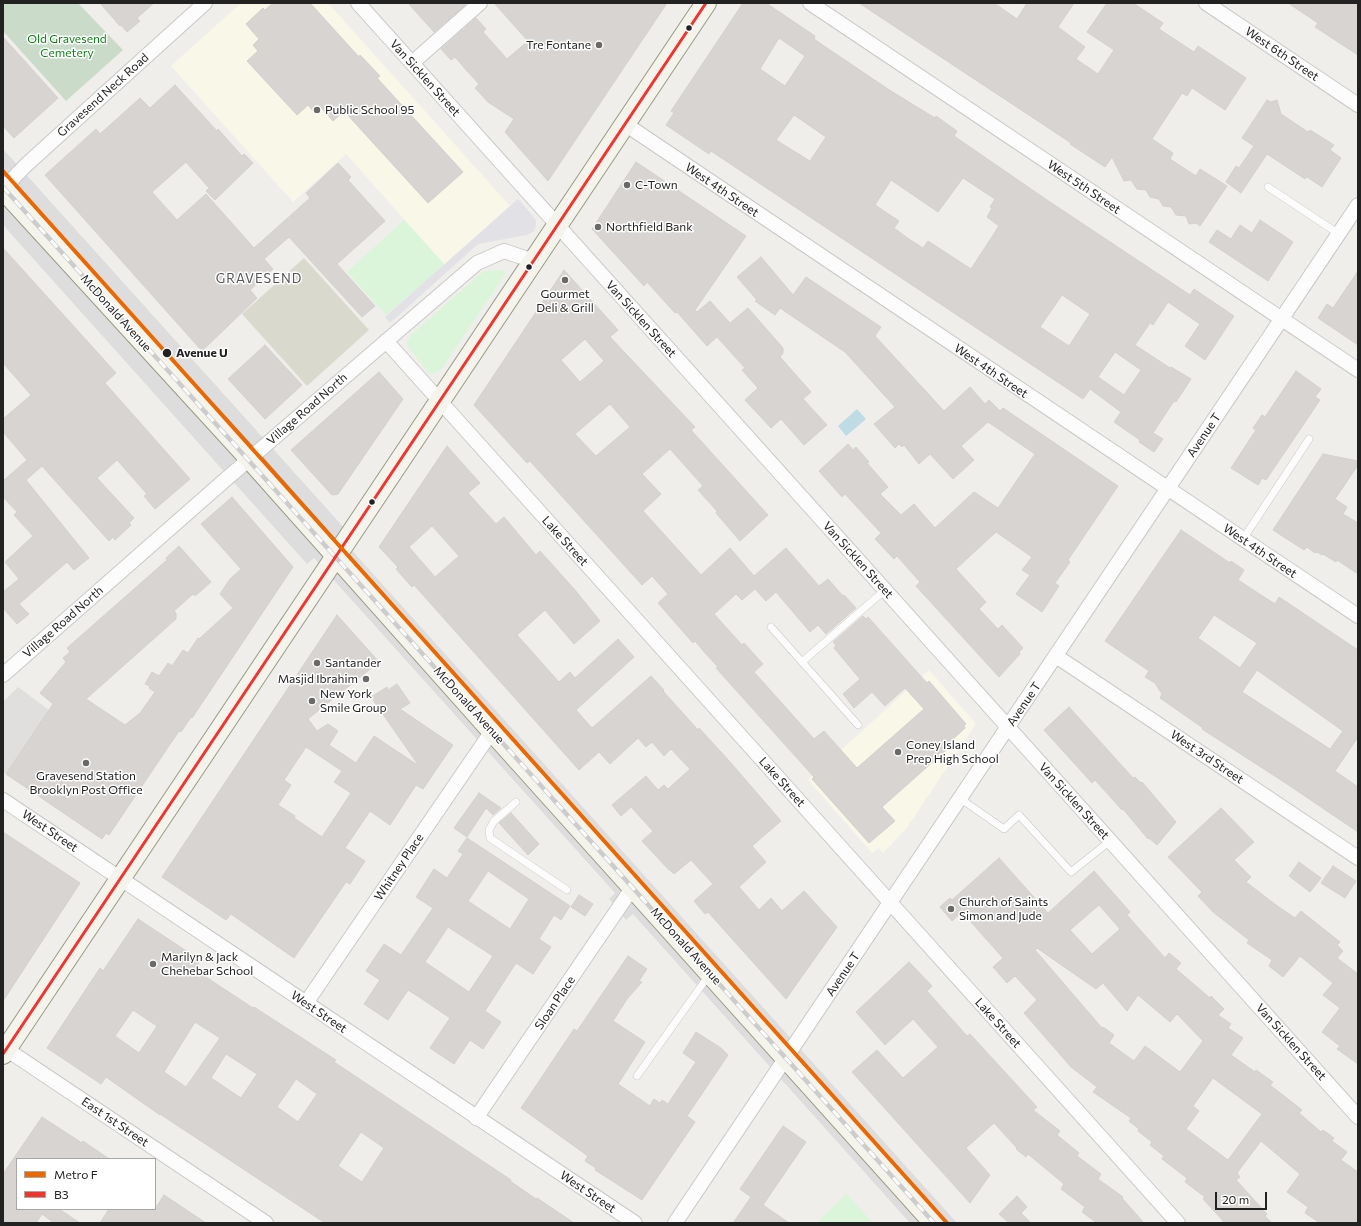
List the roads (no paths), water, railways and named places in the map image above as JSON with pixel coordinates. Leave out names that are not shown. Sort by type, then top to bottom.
[{"type":"main road","points":[[4,1050],[706,3]]},
{"type":"main road","name":"McDonald Avenue","points":[[3,189],[250,459],[934,1223]]},
{"type":"street","name":"Gravesend Neck Road","points":[[3,189],[26,165],[205,3]]},
{"type":"street","name":"Van Sicklen Street","points":[[358,3],[1358,1117]]},
{"type":"street","points":[[412,63],[480,3]]},
{"type":"street","name":"West 5th Street","points":[[810,3],[1358,370]]},
{"type":"street","name":"West 6th Street","points":[[1206,3],[1358,105]]},
{"type":"street","name":"West 4th Street","points":[[625,124],[1358,616]]},
{"type":"street","name":"Avenue T","points":[[675,1223],[961,799],[1358,205]]},
{"type":"street","name":"Village Road North","points":[[3,675],[477,263],[504,252],[534,261]]},
{"type":"street","name":"Lake Street","points":[[386,341],[1178,1223]]},
{"type":"street","name":"West 3rd Street","points":[[1056,656],[1358,858]]},
{"type":"street","name":"Whitney Place","points":[[306,1003],[492,731]]},
{"type":"street","name":"West Street","points":[[3,800],[635,1223]]},
{"type":"street","name":"Sloan Place","points":[[476,1118],[633,887]]},
{"type":"street","name":"East 1st Street","points":[[4,1050],[266,1223]]},
{"type":"lane","points":[[1268,187],[1339,234]]},
{"type":"lane","points":[[1243,540],[1309,439]]},
{"type":"lane","points":[[802,662],[885,590]]},
{"type":"lane","points":[[771,627],[858,725]]},
{"type":"lane","points":[[961,799],[1004,829],[1019,815],[1071,872],[1110,841]]},
{"type":"lane","points":[[516,802],[494,821],[489,830],[490,838],[566,890]]},
{"type":"lane","points":[[636,1076],[710,974]]},
{"type":"water","points":[[857,409],[866,419],[846,436],[838,426]]},
{"type":"railway","points":[[3,187],[934,1223]]},
{"type":"metro line","name":"F","points":[[3,171],[947,1223]]},
{"type":"place","name":"Tre Fontane","points":[[599,45]]},
{"type":"place","name":"Public School 95","points":[[317,110]]},
{"type":"place","name":"C-Town","points":[[627,185]]},
{"type":"place","name":"Northfield Bank","points":[[598,227]]},
{"type":"place","name":"Gourmet Deli & Grill","points":[[565,280]]},
{"type":"place","name":"Avenue U","points":[[167,353]]},
{"type":"place","name":"Santander","points":[[317,663]]},
{"type":"place","name":"Masjid Ibrahim","points":[[366,679]]},
{"type":"place","name":"New York Smile Group","points":[[312,701]]},
{"type":"place","name":"Coney Island Prep High School","points":[[898,752]]},
{"type":"place","name":"Gravesend Station Brooklyn Post Office","points":[[86,763]]},
{"type":"place","name":"Church of Saints Simon and Jude","points":[[951,909]]},
{"type":"place","name":"Marilyn & Jack Chehebar School","points":[[153,964]]},
{"type":"district","name":"GRAVESEND","points":[[259,279]]},
{"type":"park label","name":"Old Gravesend Cemetery","points":[[67,46]]}]
